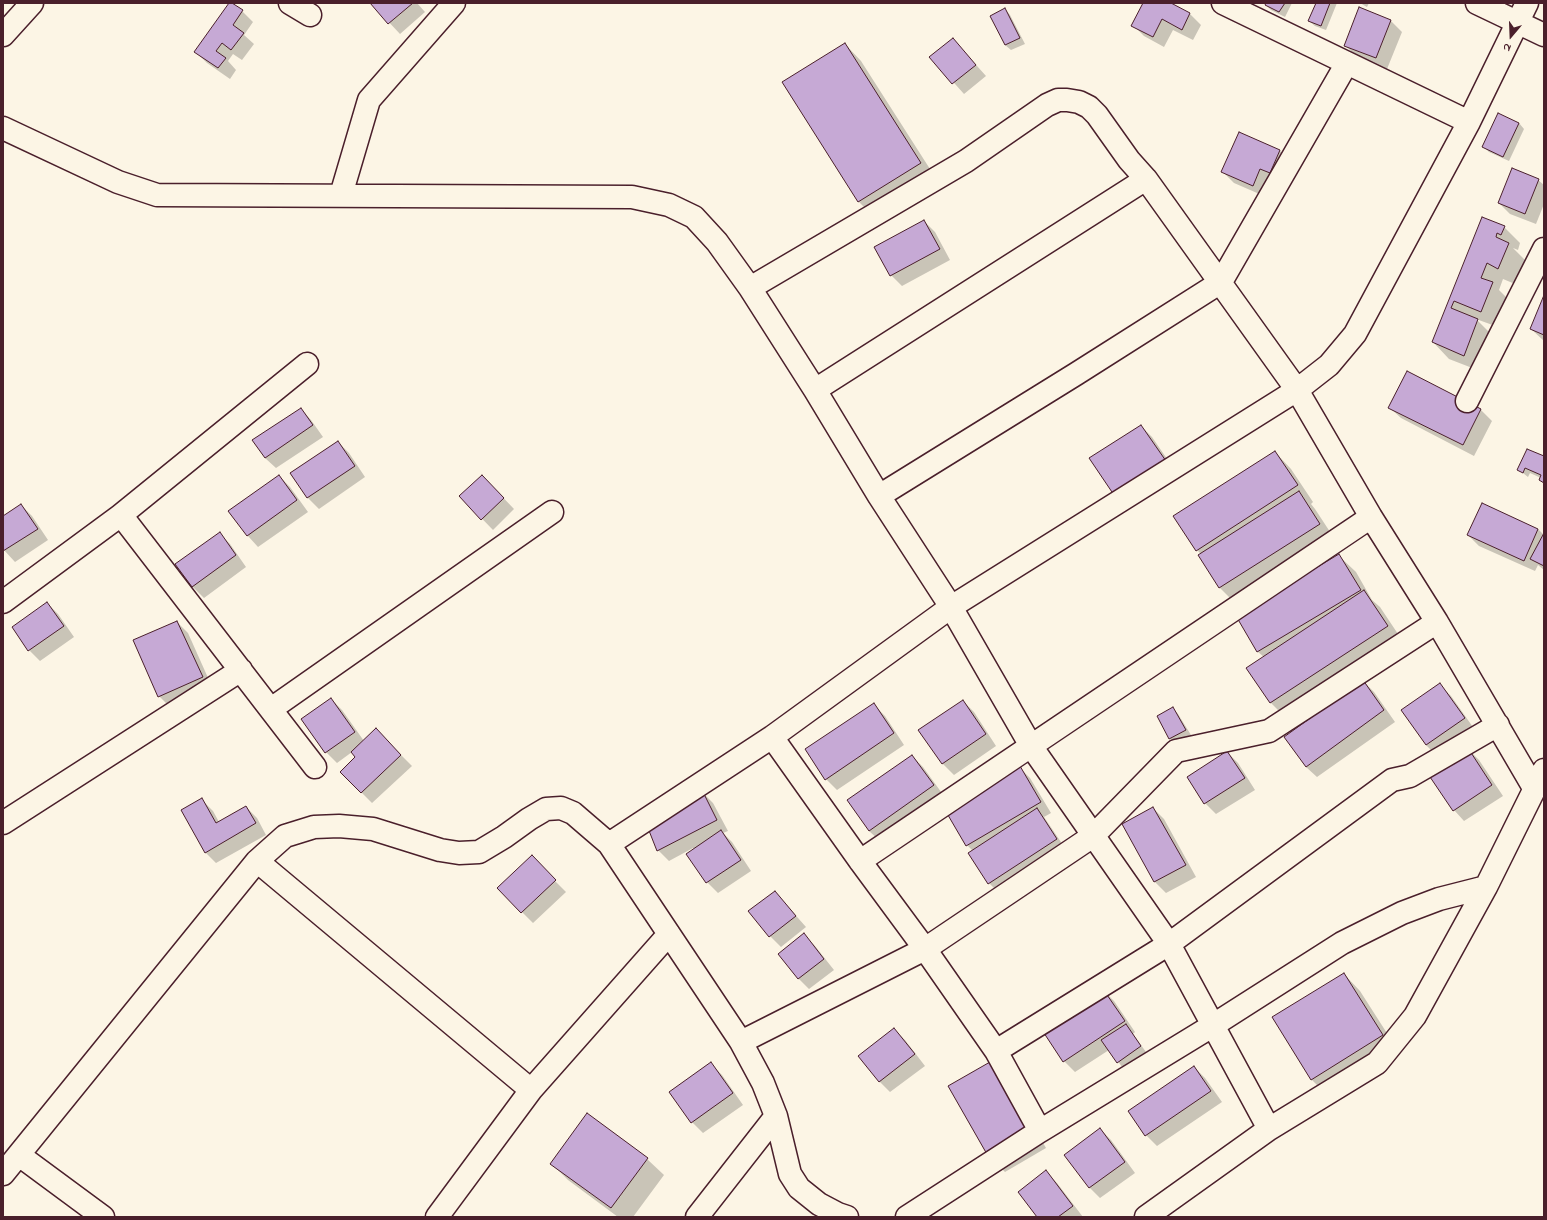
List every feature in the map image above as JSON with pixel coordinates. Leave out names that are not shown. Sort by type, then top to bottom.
[{"type":"street","points":[[3,35],[32,3]]},
{"type":"street","points":[[290,3],[310,15]]},
{"type":"street","points":[[341,196],[369,100],[454,3]]},
{"type":"street","points":[[1223,3],[1468,122]]},
{"type":"street","points":[[1477,3],[1544,35]]},
{"type":"street","points":[[609,844],[772,737],[951,607],[1297,390],[1329,365],[1355,334],[1468,122],[1527,3]]},
{"type":"street","points":[[879,496],[1083,370],[1221,282],[1347,63]]},
{"type":"street","points":[[750,288],[966,161],[1047,105],[1058,100],[1079,102],[1089,107],[1097,115],[1129,160],[1146,179],[1297,390],[1371,517],[1437,622],[1465,672],[1498,725],[1539,779],[1486,887],[1415,1016],[1378,1063],[1269,1129],[1146,1217]]},
{"type":"street","points":[[3,128],[118,182],[157,195],[632,197],[669,205],[694,217],[718,242],[750,288],[815,390],[879,496],[951,607],[1031,746],[1169,944],[1269,1129]]},
{"type":"street","points":[[815,390],[1146,179]]},
{"type":"street","points":[[1466,401],[1544,249]]},
{"type":"street","points":[[3,602],[120,515],[307,364]]},
{"type":"street","points":[[271,709],[552,512]]},
{"type":"street","points":[[120,515],[315,767]]},
{"type":"street","points":[[860,861],[1371,517]]},
{"type":"street","points":[[741,1042],[925,948],[1093,836],[1176,751],[1268,731],[1437,622]]},
{"type":"street","points":[[3,823],[241,670]]},
{"type":"street","points":[[996,1051],[1169,944],[1392,780],[1410,776],[1498,725]]},
{"type":"street","points":[[772,737],[860,861],[925,948],[996,1051],[1040,1131]]},
{"type":"street","points":[[3,1174],[257,861],[285,836],[314,827],[340,826],[373,829],[440,850],[458,853],[479,852],[504,837],[528,819],[546,809],[561,808],[573,813],[609,844],[741,1042],[763,1083],[776,1116],[790,1174],[799,1188],[819,1204],[838,1214],[848,1217]]},
{"type":"street","points":[[257,861],[531,1090]]},
{"type":"street","points":[[907,1217],[1040,1131],[1212,1026],[1342,943],[1402,913],[1431,902],[1486,887]]},
{"type":"street","points":[[438,1217],[531,1090],[669,934]]},
{"type":"street","points":[[697,1217],[776,1116]]},
{"type":"street","points":[[19,1155],[103,1217]]},
{"type":"building","points":[[229,3],[232,3],[243,10],[233,25],[244,33],[231,50],[222,43],[216,51],[226,58],[218,68],[194,52]]},
{"type":"building","points":[[370,3],[413,3],[388,24]]},
{"type":"building","points":[[1143,3],[1171,3],[1190,13],[1182,30],[1162,19],[1153,37],[1131,26]]},
{"type":"building","points":[[1266,3],[1285,3],[1279,12],[1265,5]]},
{"type":"building","points":[[1316,3],[1330,3],[1321,26],[1308,21]]},
{"type":"building","points":[[1359,7],[1391,20],[1376,58],[1344,46]]},
{"type":"building","points":[[1005,8],[1020,38],[1005,45],[990,16]]},
{"type":"building","points":[[953,38],[976,65],[952,84],[929,57]]},
{"type":"building","points":[[845,43],[921,163],[858,202],[782,82]]},
{"type":"building","points":[[1498,113],[1519,123],[1503,157],[1482,147]]},
{"type":"building","points":[[1239,132],[1280,150],[1270,173],[1260,169],[1253,186],[1221,172]]},
{"type":"building","points":[[1512,168],[1539,179],[1525,214],[1498,203]]},
{"type":"building","points":[[1482,217],[1505,226],[1501,235],[1497,233],[1496,237],[1509,243],[1498,269],[1487,263],[1481,278],[1493,282],[1481,312],[1454,301],[1451,308],[1478,319],[1464,356],[1432,342]]},
{"type":"building","points":[[924,220],[940,249],[890,276],[874,247]]},
{"type":"building","points":[[1544,295],[1544,335],[1530,329]]},
{"type":"building","points":[[1407,371],[1481,409],[1463,445],[1388,408]]},
{"type":"building","points":[[301,408],[313,425],[265,458],[252,440]]},
{"type":"building","points":[[1141,425],[1166,461],[1114,495],[1089,458]]},
{"type":"building","points":[[338,441],[355,466],[307,498],[290,473]]},
{"type":"building","points":[[1527,449],[1544,456],[1544,483],[1539,480],[1541,475],[1525,468],[1523,473],[1517,470]]},
{"type":"building","points":[[1275,451],[1298,485],[1196,551],[1173,516]]},
{"type":"building","points":[[279,475],[297,500],[247,536],[228,511]]},
{"type":"building","points":[[482,475],[504,498],[481,520],[459,496]]},
{"type":"building","points":[[1299,491],[1320,524],[1219,588],[1198,555]]},
{"type":"building","points":[[1482,503],[1538,529],[1524,561],[1467,535]]},
{"type":"building","points":[[21,504],[38,529],[3,551],[3,516]]},
{"type":"building","points":[[220,532],[236,555],[192,587],[175,564]]},
{"type":"building","points":[[1544,533],[1544,566],[1530,559]]},
{"type":"building","points":[[1339,554],[1361,590],[1257,652],[1236,616]]},
{"type":"building","points":[[1364,590],[1388,626],[1270,703],[1246,668]]},
{"type":"building","points":[[47,602],[64,626],[28,651],[12,627]]},
{"type":"building","points":[[177,621],[203,677],[158,697],[133,640]]},
{"type":"building","points":[[1363,680],[1384,710],[1306,767],[1284,737]]},
{"type":"building","points":[[1440,683],[1465,718],[1426,745],[1401,710]]},
{"type":"building","points":[[331,698],[355,732],[325,753],[301,719]]},
{"type":"building","points":[[963,700],[986,734],[942,764],[918,730]]},
{"type":"building","points":[[874,703],[894,733],[825,780],[805,749]]},
{"type":"building","points":[[1173,707],[1186,730],[1169,739],[1157,716]]},
{"type":"building","points":[[376,728],[401,755],[361,793],[340,772],[355,757],[351,752]]},
{"type":"building","points":[[1468,748],[1492,785],[1453,811],[1428,774]]},
{"type":"building","points":[[1227,751],[1245,778],[1204,804],[1187,777]]},
{"type":"building","points":[[912,755],[934,785],[869,831],[847,800]]},
{"type":"building","points":[[1020,766],[1041,802],[966,846],[945,810]]},
{"type":"building","points":[[702,790],[717,820],[657,851],[646,823]]},
{"type":"building","points":[[202,798],[216,823],[246,806],[256,823],[205,853],[181,810]]},
{"type":"building","points":[[1153,807],[1186,865],[1154,882],[1122,824]]},
{"type":"building","points":[[1037,808],[1057,839],[988,884],[968,853]]},
{"type":"building","points":[[721,830],[741,860],[706,883],[686,854]]},
{"type":"building","points":[[532,855],[556,880],[521,913],[497,888]]},
{"type":"building","points":[[775,891],[796,916],[769,937],[748,911]]},
{"type":"building","points":[[804,933],[824,959],[798,979],[778,954]]},
{"type":"building","points":[[1344,973],[1383,1035],[1311,1080],[1272,1017]]},
{"type":"building","points":[[1103,989],[1125,1021],[1063,1062],[1042,1030]]},
{"type":"building","points":[[1126,1024],[1141,1046],[1117,1063],[1101,1040]]},
{"type":"building","points":[[894,1028],[915,1054],[879,1082],[858,1056]]},
{"type":"building","points":[[711,1062],[733,1093],[691,1123],[669,1092]]},
{"type":"building","points":[[990,1062],[1031,1132],[988,1156],[948,1086]]},
{"type":"building","points":[[1194,1066],[1211,1091],[1145,1136],[1128,1111]]},
{"type":"building","points":[[587,1113],[648,1158],[611,1208],[550,1164]]},
{"type":"building","points":[[1100,1128],[1125,1162],[1089,1188],[1064,1155]]},
{"type":"building","points":[[1046,1170],[1073,1206],[1058,1217],[1037,1217],[1018,1192]]}]
